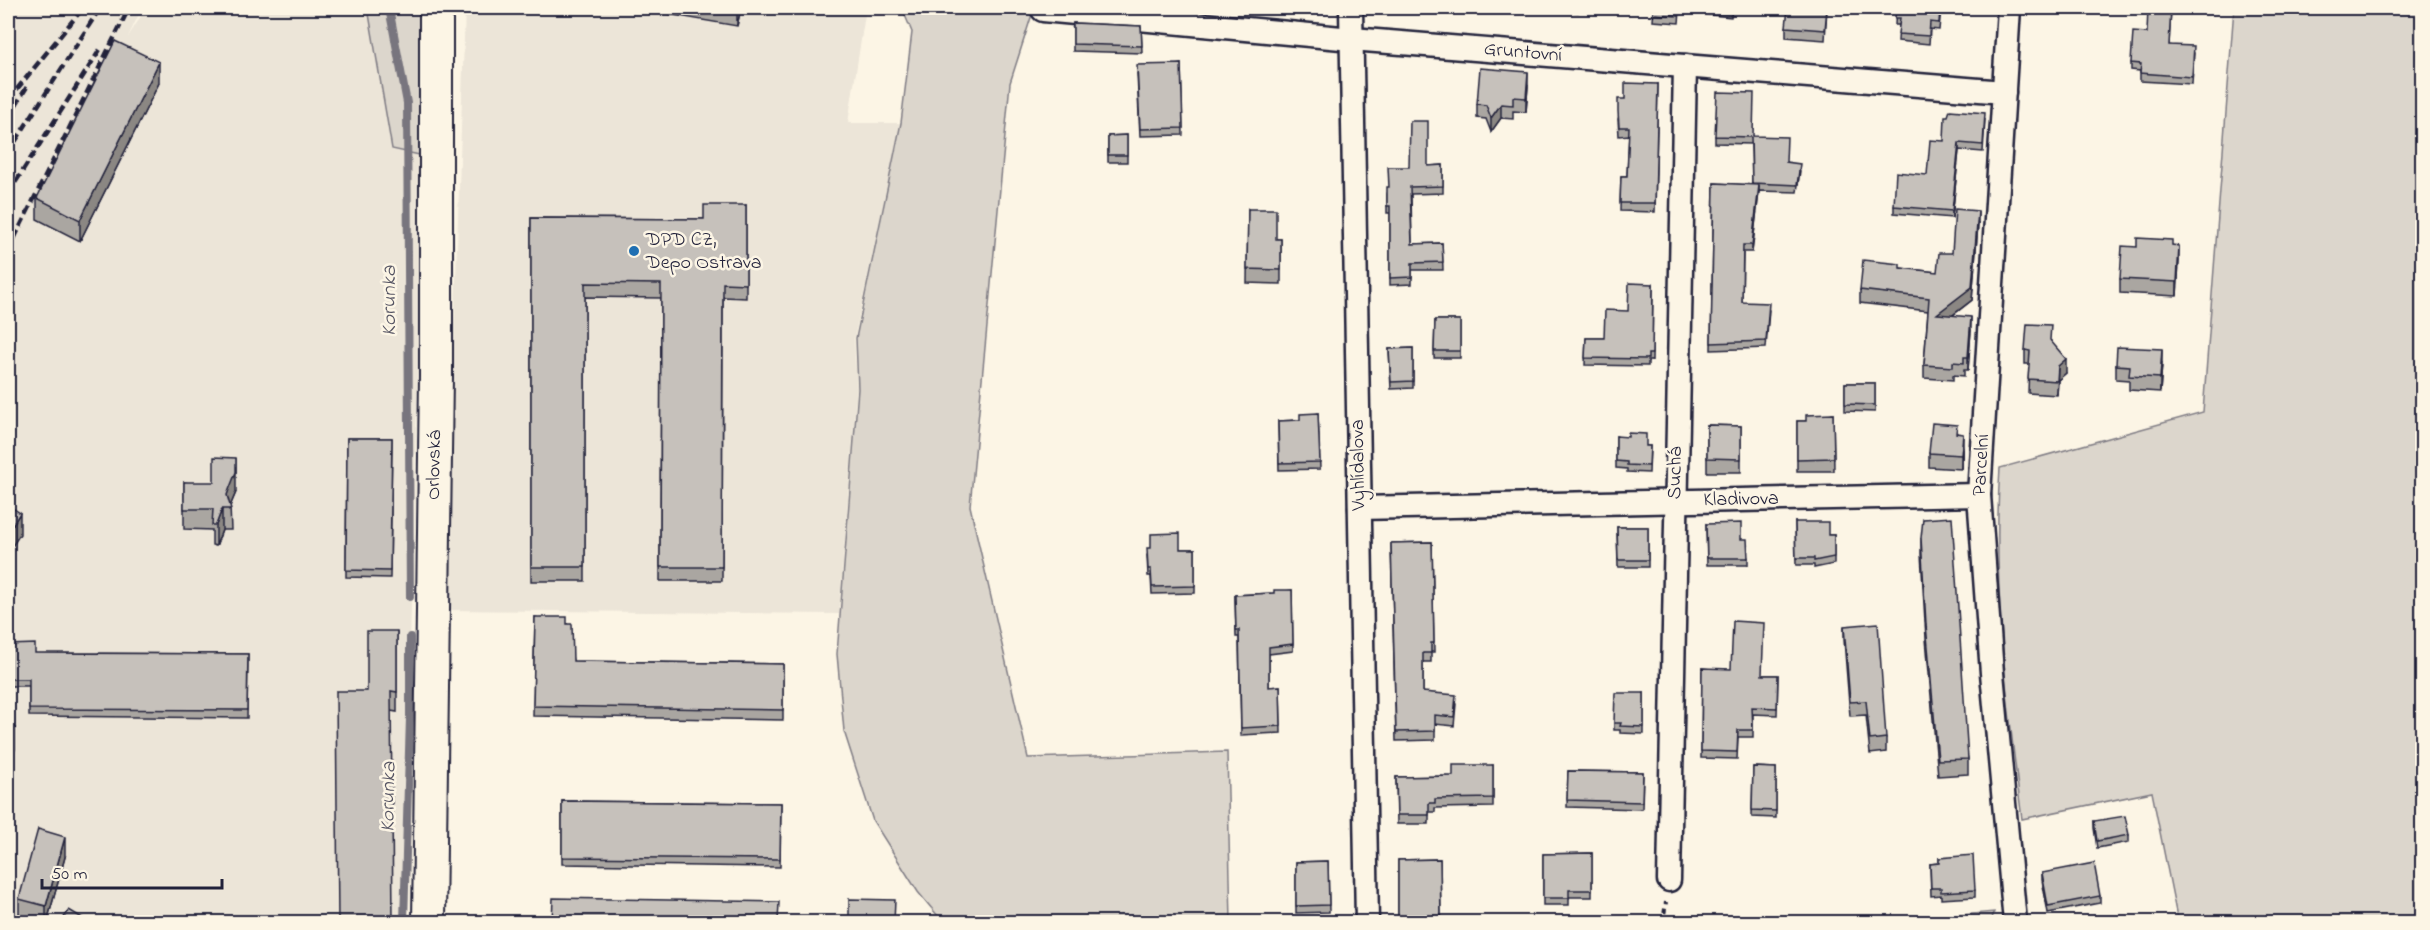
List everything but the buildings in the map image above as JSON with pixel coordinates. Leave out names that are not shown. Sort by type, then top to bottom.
[{"type":"main road","name":"Orlovská","points":[[429,922],[436,353],[436,8]]},
{"type":"street","name":"Vyhlídalova","points":[[1351,8],[1367,922]]},
{"type":"street","name":"Parcelní","points":[[2009,8],[1979,495],[1992,673],[2015,922]]},
{"type":"street","name":"Gruntovní","points":[[1043,10],[1352,39],[2004,92]]},
{"type":"street","name":"Suchá","points":[[1669,880],[1685,66]]},
{"type":"street","name":"Kladivova","points":[[1360,507],[1979,495]]},
{"type":"shaded area","points":[[8,8],[142,8],[128,37],[146,8],[369,8],[392,149],[424,156],[402,922],[8,922]]},
{"type":"shaded area","points":[[368,8],[419,8],[424,156],[392,149]]},
{"type":"shaded area","points":[[465,8],[866,8],[848,123],[901,123],[854,339],[857,388],[839,614],[445,610]]},
{"type":"shaded area","points":[[902,8],[1034,8],[1010,83],[970,506],[1028,758],[1227,752],[1231,922],[943,922],[918,892],[873,821],[844,731],[837,654],[858,389],[856,338],[901,123],[912,32]]},
{"type":"shaded area","points":[[2234,8],[2422,8],[2422,922],[2178,922],[2152,792],[2022,819],[2006,688],[1999,600],[2000,468],[2203,412]]},
{"type":"shaded area","points":[[1994,912],[1991,922],[1882,922]]},
{"type":"waterway","name":"Korunka","points":[[389,8],[407,103],[410,597]]},
{"type":"waterway","name":"Korunka","points":[[404,922],[410,637]]},
{"type":"railway","points":[[8,100],[83,8]]},
{"type":"railway","points":[[8,153],[100,8]]},
{"type":"railway","points":[[8,251],[129,8]]},
{"type":"railway","points":[[8,194],[101,48]]},
{"type":"railway","points":[[8,118],[28,85]]},
{"type":"place","name":"DPD CZ, Depo Ostrava","points":[[634,251]]}]
